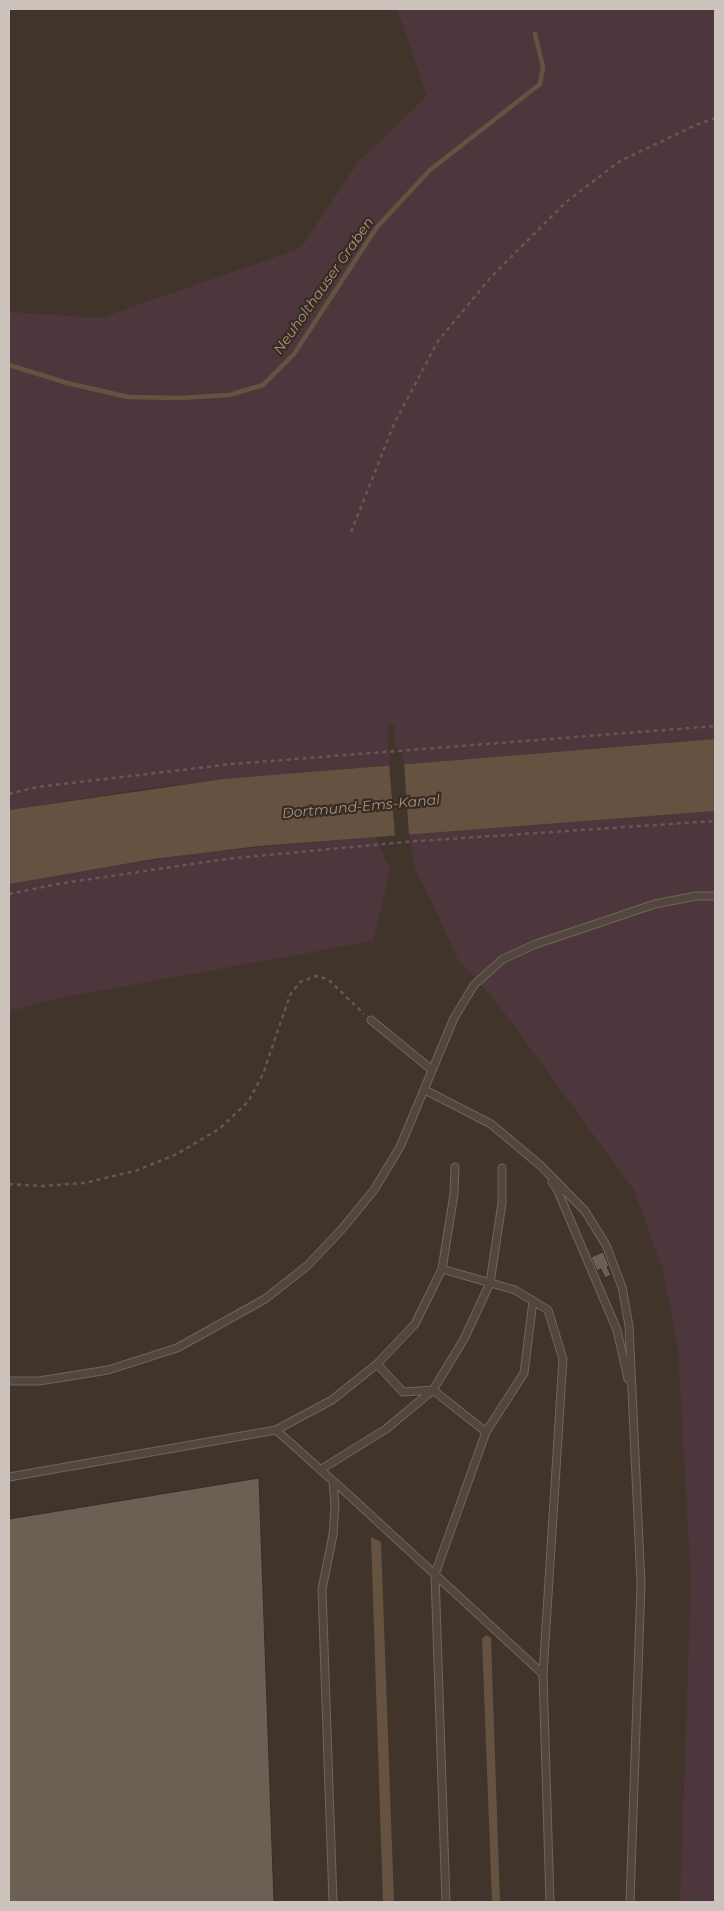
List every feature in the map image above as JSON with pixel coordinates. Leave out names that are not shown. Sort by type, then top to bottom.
[{"type":"lane","points":[[9,1381],[39,1381],[108,1370],[177,1348],[265,1299],[307,1266],[342,1229],[374,1190],[400,1147],[461,1004],[474,985],[504,959],[536,944],[655,904],[696,896],[715,896]]},
{"type":"lane","points":[[371,1020],[432,1070]]},
{"type":"lane","points":[[425,1090],[491,1124],[540,1166],[585,1211],[606,1245],[622,1287],[628,1326],[641,1593],[630,1902]]},
{"type":"lane","points":[[540,1166],[557,1189],[617,1330],[632,1400]]},
{"type":"lane","points":[[9,1476],[276,1430],[332,1400],[377,1364],[415,1324],[442,1269],[454,1194],[455,1167]]},
{"type":"lane","points":[[320,1470],[386,1429],[433,1390],[464,1339],[490,1283],[502,1203],[502,1168]]},
{"type":"lane","points":[[442,1269],[515,1290],[548,1310],[563,1359],[543,1674],[550,1902]]},
{"type":"lane","points":[[446,1902],[435,1574],[486,1432],[524,1372],[533,1301]]},
{"type":"lane","points":[[377,1364],[403,1392],[433,1390],[486,1432]]},
{"type":"lane","points":[[276,1430],[543,1674]]},
{"type":"lane","points":[[333,1481],[335,1505],[332,1535],[322,1589],[333,1902]]},
{"type":"path","points":[[351,532],[394,424],[438,341],[491,277],[566,202],[620,161],[715,118]]},
{"type":"path","points":[[9,794],[37,787],[232,764],[715,726]]},
{"type":"path","points":[[9,894],[56,884],[226,860],[404,842],[715,821]]},
{"type":"path","points":[[9,1184],[42,1186],[84,1183],[135,1171],[177,1154],[219,1129],[248,1102],[252,1095],[263,1074],[290,995],[300,982],[316,976],[328,978],[371,1020]]},
{"type":"shaded area","points":[[397,9],[715,9],[715,739],[404,764],[402,747],[395,747],[394,725],[387,725],[390,765],[156,787],[9,810],[9,312],[101,318],[301,248],[359,161],[427,96]]},
{"type":"shaded area","points":[[715,811],[715,1902],[680,1902],[691,1583],[678,1348],[663,1270],[634,1190],[495,1000],[458,960],[415,868],[409,833]]},
{"type":"shaded area","points":[[376,836],[390,870],[373,941],[49,1000],[9,1012],[9,884],[104,867],[201,853]]},
{"type":"water","name":"Dortmund-Ems-Kanal","points":[[715,739],[715,811],[259,846],[153,859],[9,884],[9,810],[224,779]]},
{"type":"water","points":[[371,1537],[381,1542],[394,1902],[383,1902]]},
{"type":"water","points":[[486,1635],[491,1638],[500,1902],[492,1902],[482,1639]]},
{"type":"pier","points":[[404,761],[409,836],[395,837],[389,762]]},
{"type":"building","points":[[603,1252],[611,1275],[605,1278],[601,1269],[597,1271],[591,1257]]},
{"type":"building","points":[[259,1478],[274,1902],[9,1902],[9,1519]]},
{"type":"waterway","name":"Neuholthauser Graben","points":[[9,365],[67,383],[128,397],[178,398],[229,395],[263,385],[294,354],[377,227],[430,170],[540,84],[543,67],[535,34]]}]
